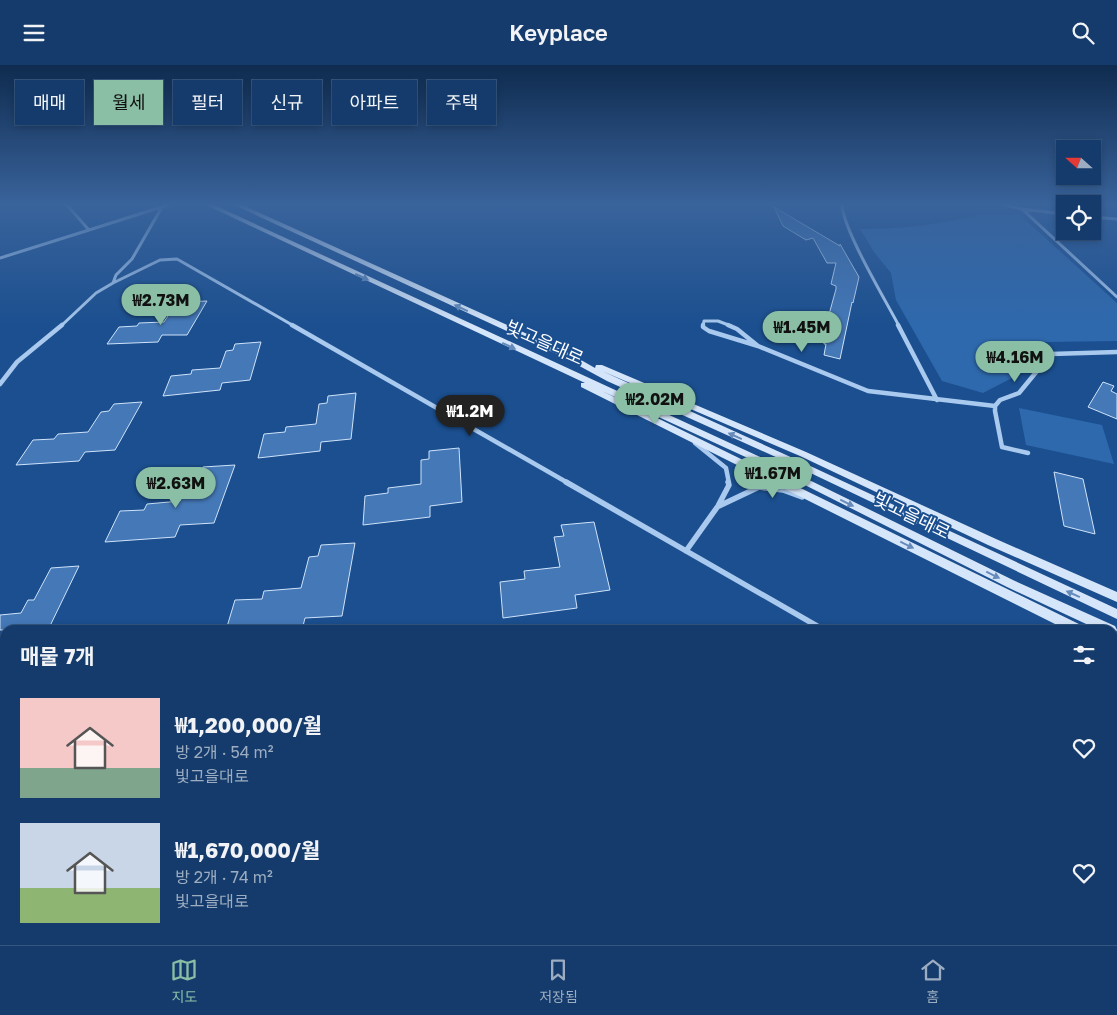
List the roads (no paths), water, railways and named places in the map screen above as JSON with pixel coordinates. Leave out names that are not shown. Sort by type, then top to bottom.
[{"type":"main road","name":"빛고을대로","points":[[295,245],[794,476],[1011,584],[1101,625]]},
{"type":"main road","name":"빛고을대로","points":[[325,245],[564,354],[610,379],[803,466],[1117,614]]},
{"type":"main road","points":[[564,354],[615,373],[803,454],[992,542],[1117,597]]},
{"type":"main road","points":[[551,365],[596,393],[1068,625]]},
{"type":"street","points":[[0,258],[41,245]]},
{"type":"street","points":[[112,283],[116,275],[132,259],[140,245]]},
{"type":"street","points":[[857,245],[937,400]]},
{"type":"street","points":[[1061,245],[1117,297]]},
{"type":"street","points":[[0,384],[17,362],[66,323],[96,293],[112,283],[160,260],[177,259],[815,625]]},
{"type":"street","points":[[758,346],[709,331],[703,327],[704,321],[718,321],[736,329],[758,346],[868,391],[995,406],[1005,397],[1018,393],[1051,354],[1117,352]]},
{"type":"street","points":[[995,406],[995,419],[1002,447],[1028,453]]},
{"type":"street","points":[[686,551],[718,506],[729,485],[726,468],[689,438]]},
{"type":"street","points":[[718,506],[759,487],[783,490],[828,506]]}]
